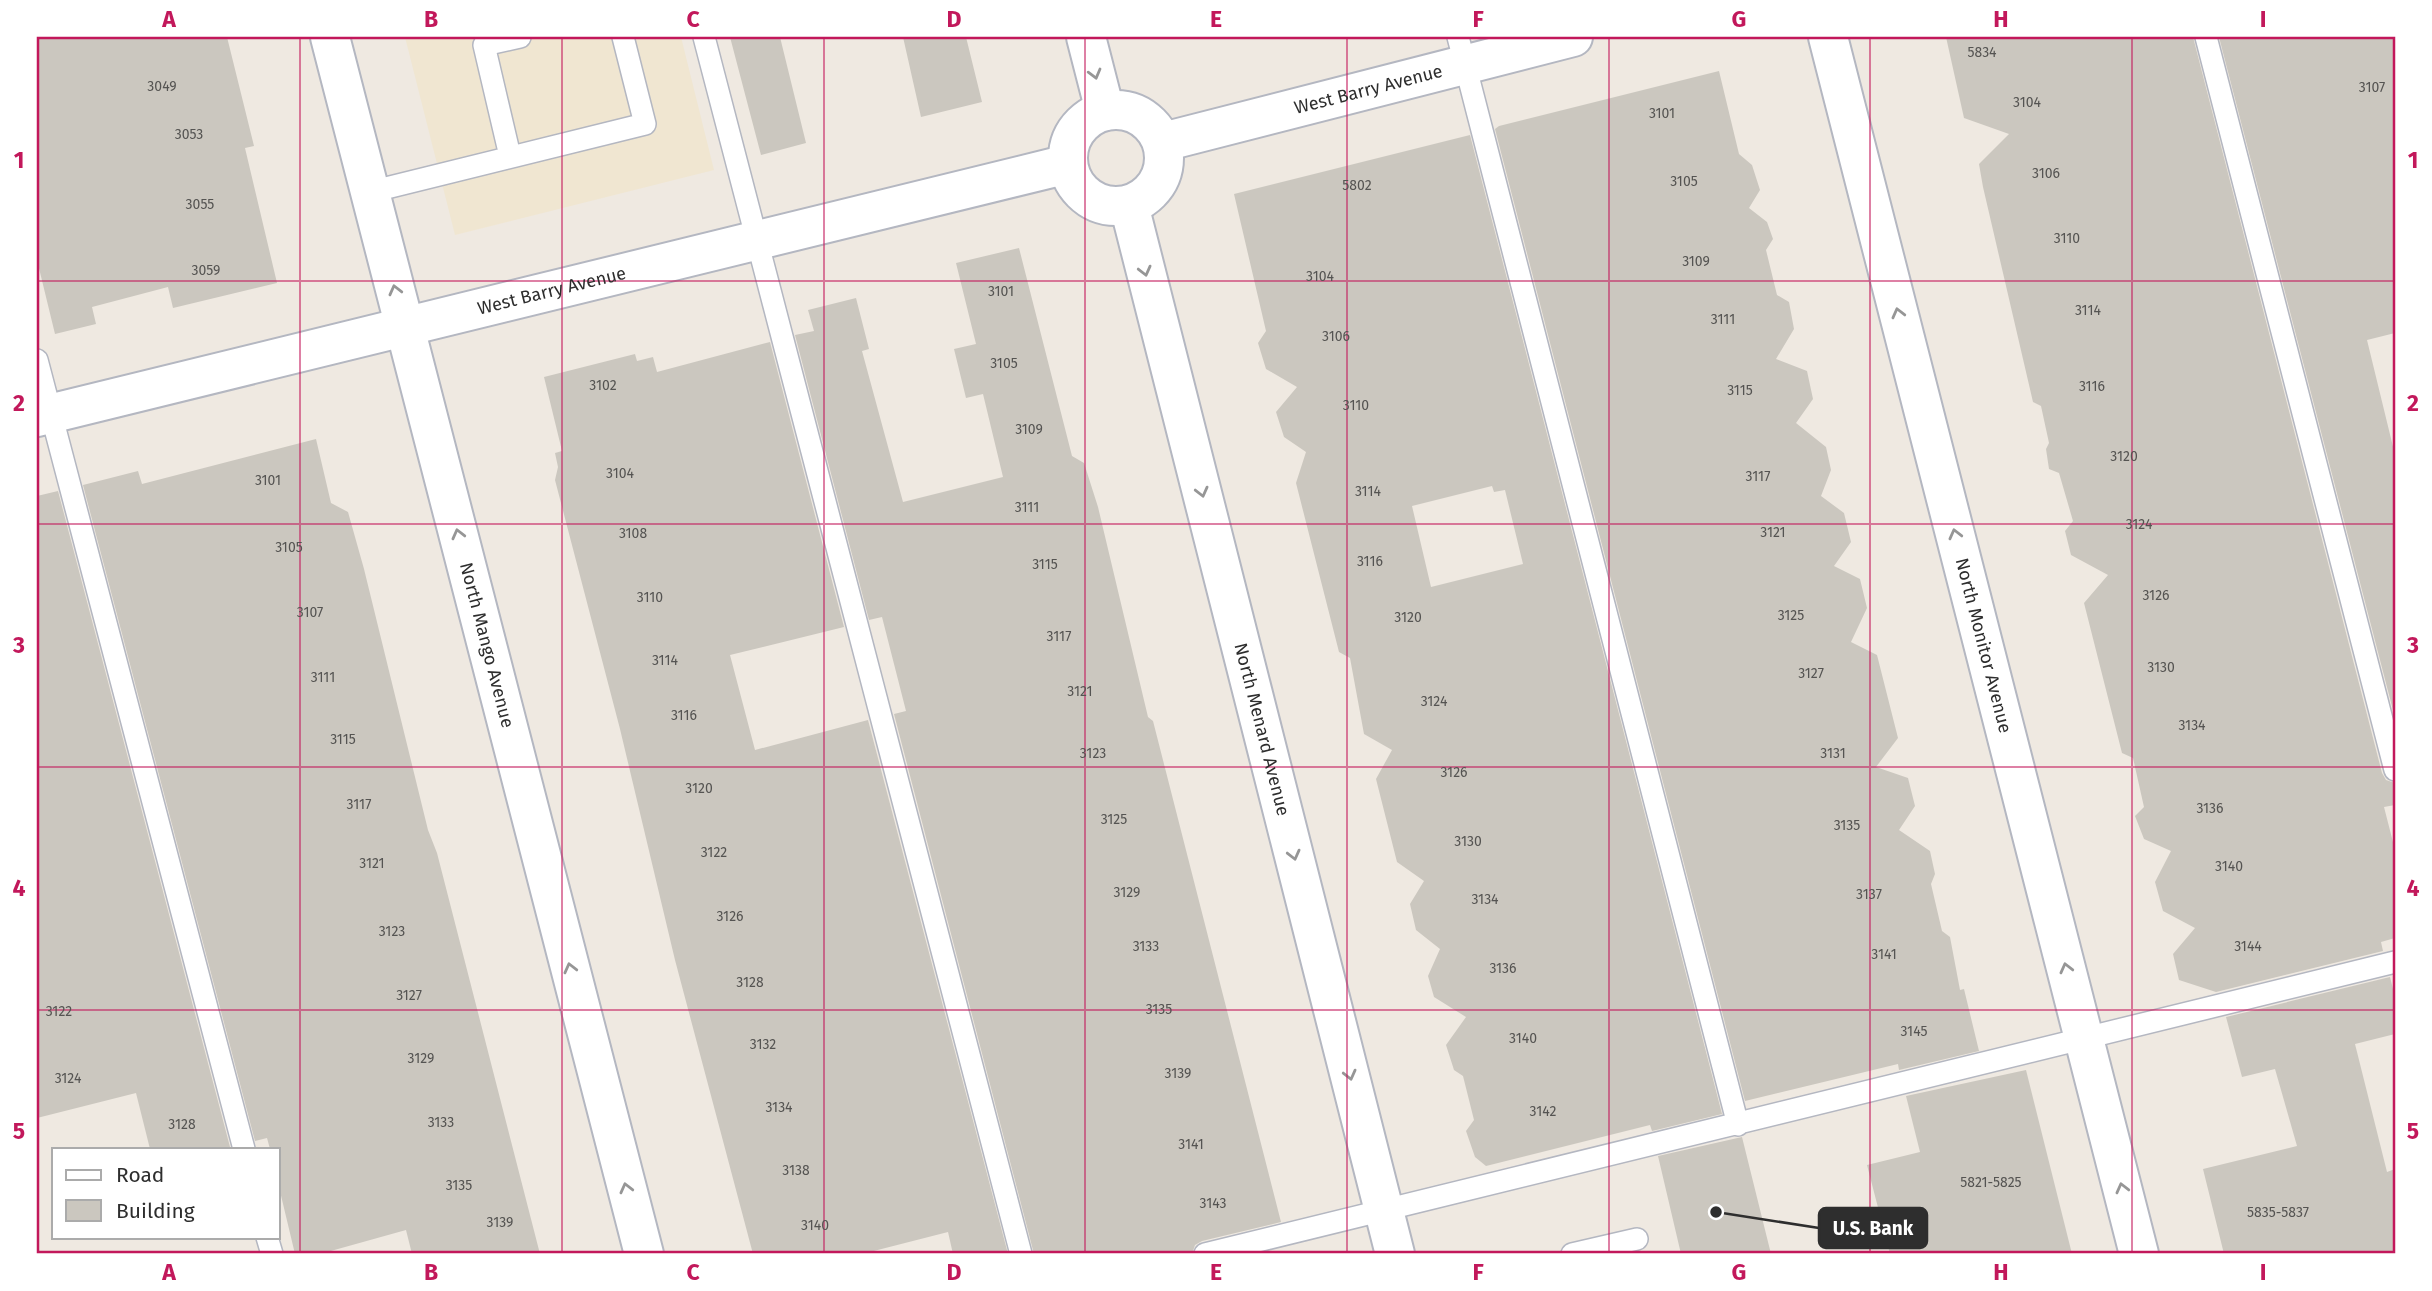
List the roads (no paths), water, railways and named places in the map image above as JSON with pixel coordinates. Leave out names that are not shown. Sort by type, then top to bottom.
[{"type":"street","name":"North Mango Avenue","points":[[330,37],[643,1254]]},
{"type":"street","points":[[1086,37],[1105,111]]},
{"type":"street","name":"West Barry Avenue","points":[[1163,142],[1461,51],[1573,37]]},
{"type":"street","name":"North Monitor Avenue","points":[[1828,37],[2139,1254]]},
{"type":"street","points":[[1105,111],[1130,111],[1144,118],[1155,128],[1163,142],[1165,158],[1155,188],[1144,199],[1129,205],[1112,207],[1096,203],[1082,193],[1072,180],[1068,164],[1069,147],[1075,132],[1085,120],[1105,111]]},
{"type":"street","name":"West Barry Avenue","points":[[44,416],[756,238],[1068,164]]},
{"type":"street","name":"North Menard Avenue","points":[[1129,205],[1395,1254]]},
{"type":"lane","points":[[510,156],[484,45],[520,37]]},
{"type":"lane","points":[[370,192],[645,124],[623,37]]},
{"type":"lane","points":[[704,37],[1021,1254]]},
{"type":"lane","points":[[2206,37],[2395,770]]},
{"type":"lane","points":[[1461,51],[1738,1125]]},
{"type":"lane","points":[[37,360],[44,416],[244,1148]]},
{"type":"lane","points":[[1205,1254],[2084,1041],[2395,962]]},
{"type":"lane","points":[[1572,1254],[1637,1239]]},
{"type":"place","name":"U.S. Bank","points":[[1716,1212]]}]
